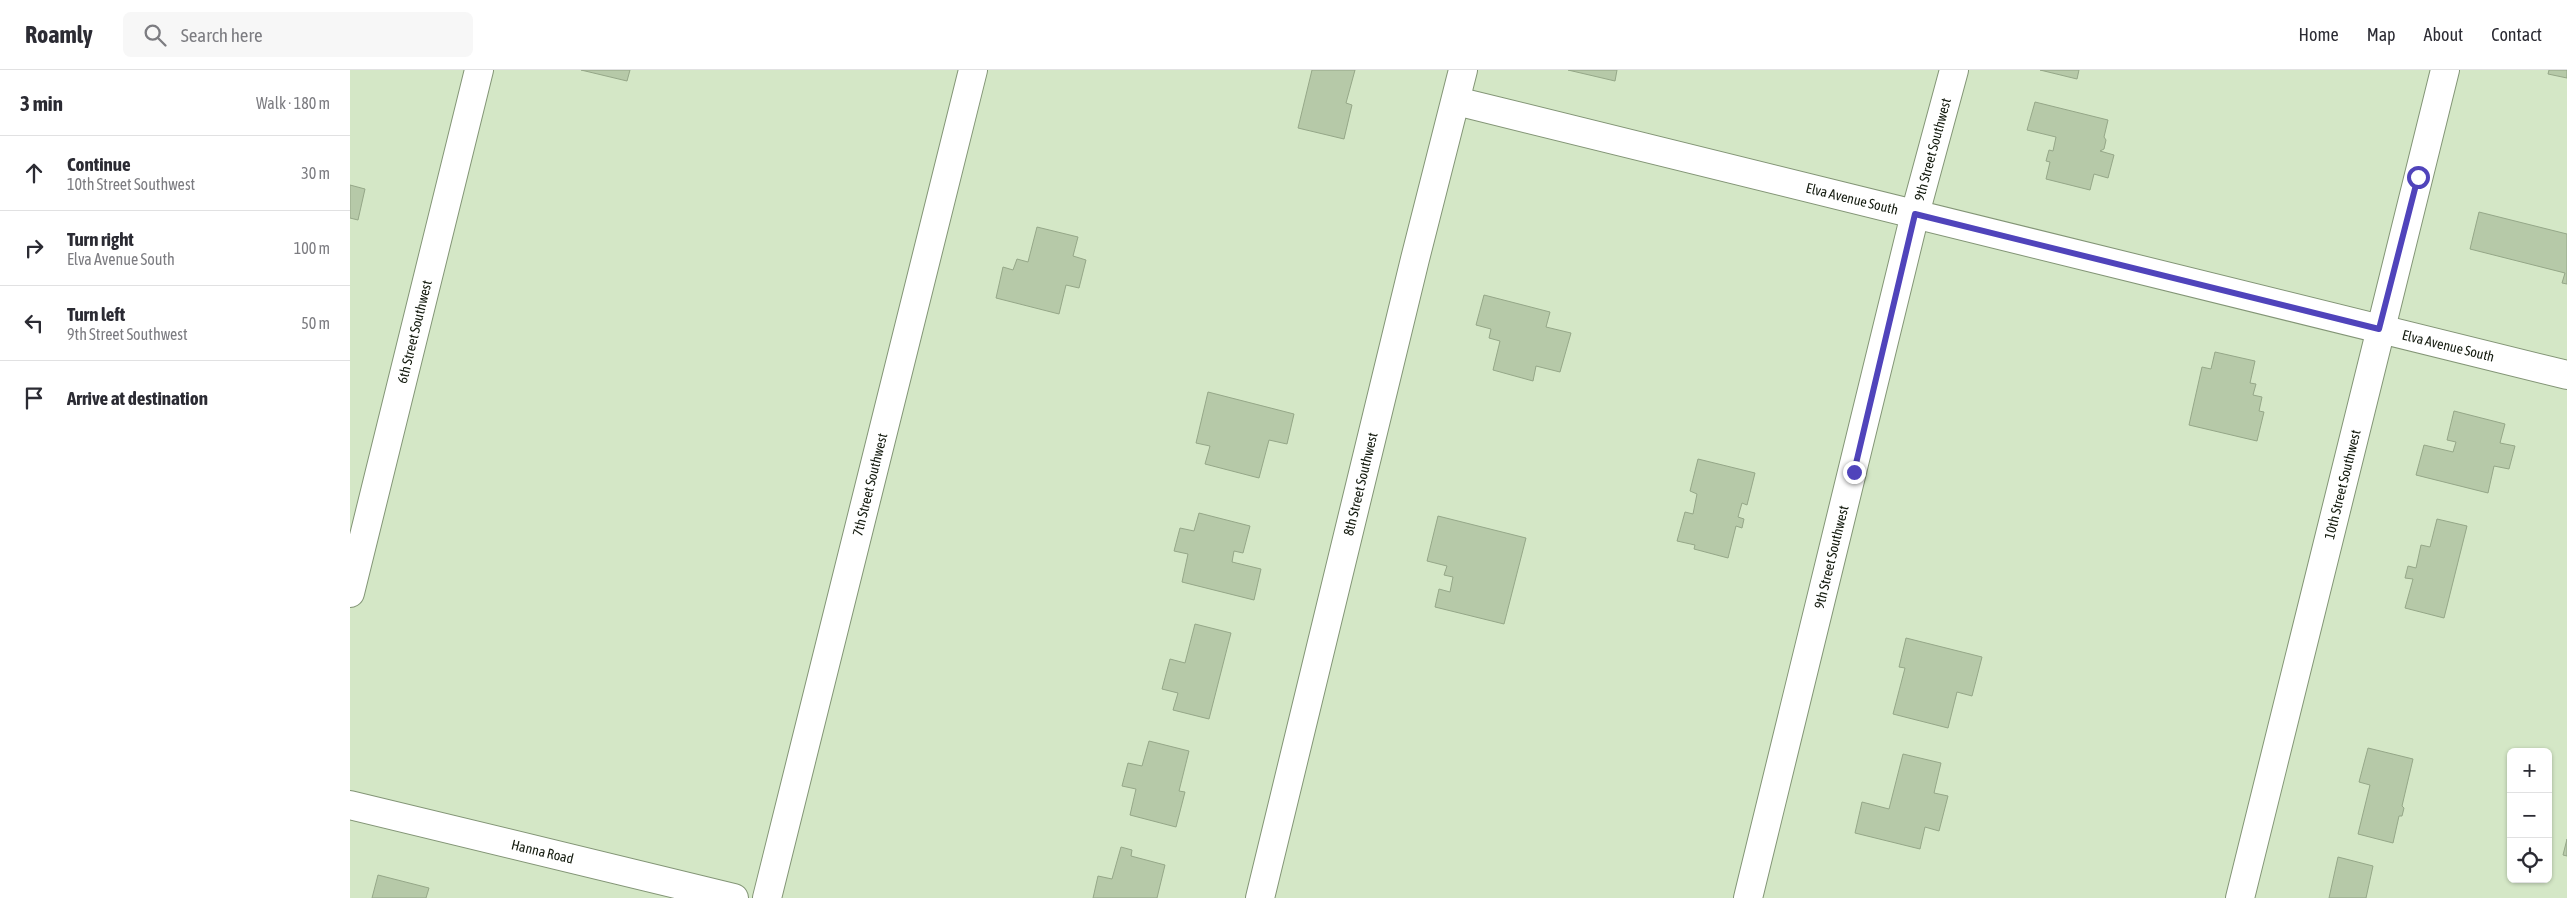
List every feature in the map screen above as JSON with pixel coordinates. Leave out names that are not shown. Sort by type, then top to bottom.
[{"type":"street","name":"6th Street Southwest","points":[[350,593],[479,70]]},
{"type":"street","name":"7th Street Southwest","points":[[767,898],[973,70]]},
{"type":"street","name":"8th Street Southwest","points":[[1260,898],[1414,259],[1463,70]]},
{"type":"street","name":"9th Street Southwest","points":[[1748,898],[1915,214],[1954,70]]},
{"type":"street","name":"10th Street Southwest","points":[[2240,898],[2379,329],[2445,70]]},
{"type":"street","name":"Elva Avenue South","points":[[1456,101],[2567,375]]},
{"type":"street","name":"Hanna Road","points":[[350,805],[734,898]]},
{"type":"building","points":[[581,70],[630,70],[627,81]]},
{"type":"building","points":[[1312,70],[1355,70],[1346,103],[1352,105],[1344,139],[1298,128]]},
{"type":"building","points":[[1568,70],[1617,70],[1615,81]]},
{"type":"building","points":[[2040,70],[2079,70],[2077,79]]},
{"type":"building","points":[[2549,70],[2567,70],[2567,78],[2548,74]]},
{"type":"building","points":[[2035,102],[2108,120],[2104,137],[2106,140],[2104,149],[2100,151],[2114,155],[2108,178],[2094,174],[2090,190],[2046,179],[2050,162],[2046,161],[2049,150],[2053,151],[2056,137],[2027,130]]},
{"type":"building","points":[[350,185],[365,189],[358,220],[350,218]]},
{"type":"building","points":[[2479,212],[2567,234],[2567,284],[2562,283],[2565,273],[2470,249]]},
{"type":"building","points":[[1037,227],[1078,237],[1073,256],[1086,260],[1079,288],[1066,285],[1059,314],[996,298],[1003,267],[1013,270],[1017,259],[1028,262]]},
{"type":"building","points":[[1484,295],[1550,312],[1546,327],[1571,333],[1560,372],[1536,366],[1533,381],[1493,370],[1500,341],[1489,338],[1491,329],[1476,325]]},
{"type":"building","points":[[2215,352],[2255,361],[2250,383],[2256,384],[2253,395],[2262,397],[2259,411],[2264,412],[2257,441],[2189,425],[2202,367],[2211,369]]},
{"type":"building","points":[[1208,392],[1294,414],[1287,444],[1269,440],[1259,478],[1205,464],[1210,446],[1196,443]]},
{"type":"building","points":[[2454,411],[2505,424],[2500,443],[2515,446],[2509,469],[2494,466],[2488,493],[2416,475],[2424,445],[2453,452],[2456,442],[2447,440]]},
{"type":"building","points":[[1698,459],[1755,473],[1747,505],[1742,503],[1738,517],[1744,519],[1742,528],[1736,526],[1728,558],[1694,549],[1695,545],[1677,541],[1685,512],[1693,514],[1697,494],[1690,491]]},
{"type":"building","points":[[1199,513],[1250,526],[1243,553],[1234,551],[1232,562],[1261,569],[1254,600],[1182,582],[1188,554],[1174,551],[1180,528],[1194,531]]},
{"type":"building","points":[[1438,516],[1526,538],[1504,624],[1435,607],[1439,589],[1450,592],[1453,577],[1444,575],[1447,566],[1427,561]]},
{"type":"building","points":[[2437,519],[2467,526],[2444,618],[2405,608],[2413,579],[2405,578],[2408,566],[2416,568],[2421,545],[2430,547]]},
{"type":"building","points":[[1195,624],[1231,633],[1209,719],[1173,710],[1178,693],[1162,689],[1170,659],[1185,663]]},
{"type":"building","points":[[1906,638],[1982,657],[1972,696],[1957,692],[1948,728],[1893,714],[1905,668],[1899,667]]},
{"type":"building","points":[[1149,741],[1189,751],[1179,791],[1185,792],[1176,827],[1130,815],[1136,789],[1122,786],[1128,763],[1142,766]]},
{"type":"building","points":[[2368,748],[2413,759],[2402,806],[2404,808],[2402,816],[2399,816],[2393,843],[2358,834],[2370,785],[2359,782]]},
{"type":"building","points":[[1903,754],[1941,763],[1934,793],[1948,796],[1939,831],[1925,827],[1920,849],[1855,833],[1862,802],[1889,809]]},
{"type":"building","points":[[2567,839],[2567,856],[2563,855]]},
{"type":"building","points":[[1121,847],[1132,850],[1131,856],[1165,865],[1157,898],[1093,898],[1098,876],[1112,879]]},
{"type":"building","points":[[2338,857],[2373,866],[2366,898],[2329,898]]},
{"type":"building","points":[[378,875],[429,888],[426,898],[372,898]]},
{"type":"route","points":[[1854,472],[1915,214],[2379,329],[2418,177]]}]
